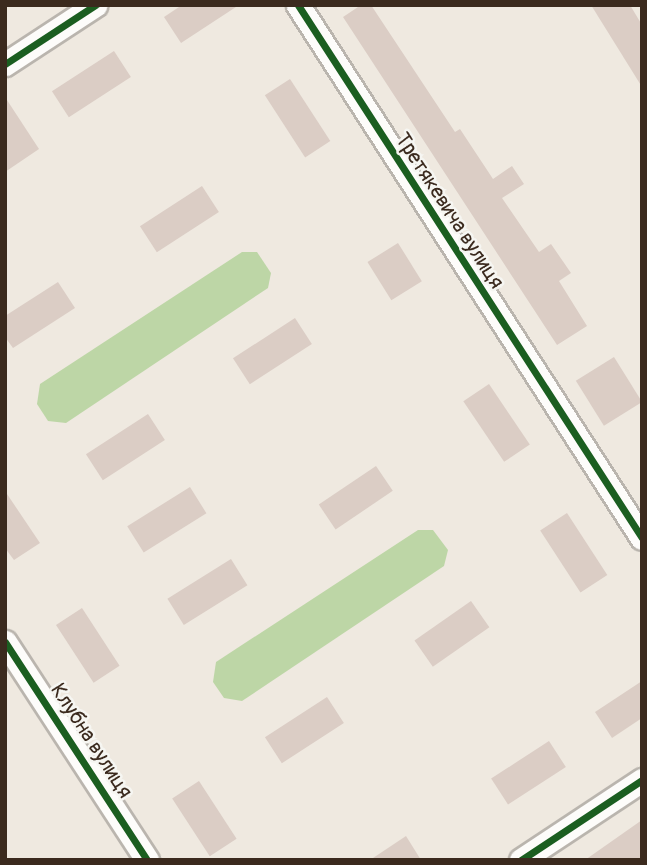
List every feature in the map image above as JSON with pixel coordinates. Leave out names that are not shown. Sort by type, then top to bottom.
[{"type":"street","points":[[5,64],[95,5]]},
{"type":"street","name":"Третякевича вулиця","points":[[298,5],[406,179],[642,538]]},
{"type":"street","name":"Клубна вулиця","points":[[5,642],[147,860]]},
{"type":"street","points":[[521,860],[642,780]]},
{"type":"green space","points":[[242,252],[257,252],[271,273],[268,288],[66,423],[48,421],[37,404],[40,384]]},
{"type":"green space","points":[[418,530],[433,530],[448,550],[444,566],[242,701],[224,698],[213,682],[216,662]]},
{"type":"building","points":[[182,5],[239,5],[181,43],[164,17]]},
{"type":"building","points":[[361,5],[371,5],[455,132],[460,129],[493,179],[512,166],[524,184],[502,198],[539,252],[551,244],[571,273],[559,281],[587,326],[557,345],[343,17]]},
{"type":"building","points":[[591,5],[630,5],[642,25],[642,87]]},
{"type":"building","points":[[114,51],[131,77],[69,117],[52,91]]},
{"type":"building","points":[[290,79],[330,141],[305,157],[265,95]]},
{"type":"building","points":[[5,97],[39,149],[5,172]]},
{"type":"building","points":[[202,186],[219,212],[157,252],[140,226]]},
{"type":"building","points":[[398,243],[422,281],[391,300],[367,262]]},
{"type":"building","points":[[58,282],[75,308],[13,348],[5,337],[5,316]]},
{"type":"building","points":[[295,318],[312,344],[250,384],[233,358]]},
{"type":"building","points":[[614,357],[642,402],[604,426],[576,381]]},
{"type":"building","points":[[489,384],[530,445],[504,462],[463,401]]},
{"type":"building","points":[[148,414],[165,440],[103,480],[86,454]]},
{"type":"building","points":[[376,466],[393,491],[336,529],[319,505]]},
{"type":"building","points":[[190,487],[206,513],[144,553],[127,526]]},
{"type":"building","points":[[5,491],[40,543],[14,560],[5,548]]},
{"type":"building","points":[[567,513],[607,575],[580,592],[540,530]]},
{"type":"building","points":[[231,559],[247,585],[184,625],[167,599]]},
{"type":"building","points":[[471,601],[489,627],[433,667],[414,641]]},
{"type":"building","points":[[82,608],[120,666],[94,683],[56,625]]},
{"type":"building","points":[[642,681],[642,718],[612,738],[595,712]]},
{"type":"building","points":[[327,697],[344,723],[282,763],[265,737]]},
{"type":"building","points":[[549,741],[566,767],[508,805],[491,779]]},
{"type":"building","points":[[199,781],[237,839],[210,856],[172,798]]},
{"type":"building","points":[[642,820],[642,860],[585,860]]},
{"type":"building","points":[[406,836],[421,860],[370,860]]},
{"type":"cycle path","points":[[5,64],[95,5]]},
{"type":"cycle path","points":[[298,5],[642,538]]},
{"type":"cycle path","points":[[5,642],[147,860]]},
{"type":"cycle path","points":[[521,860],[642,780]]}]
